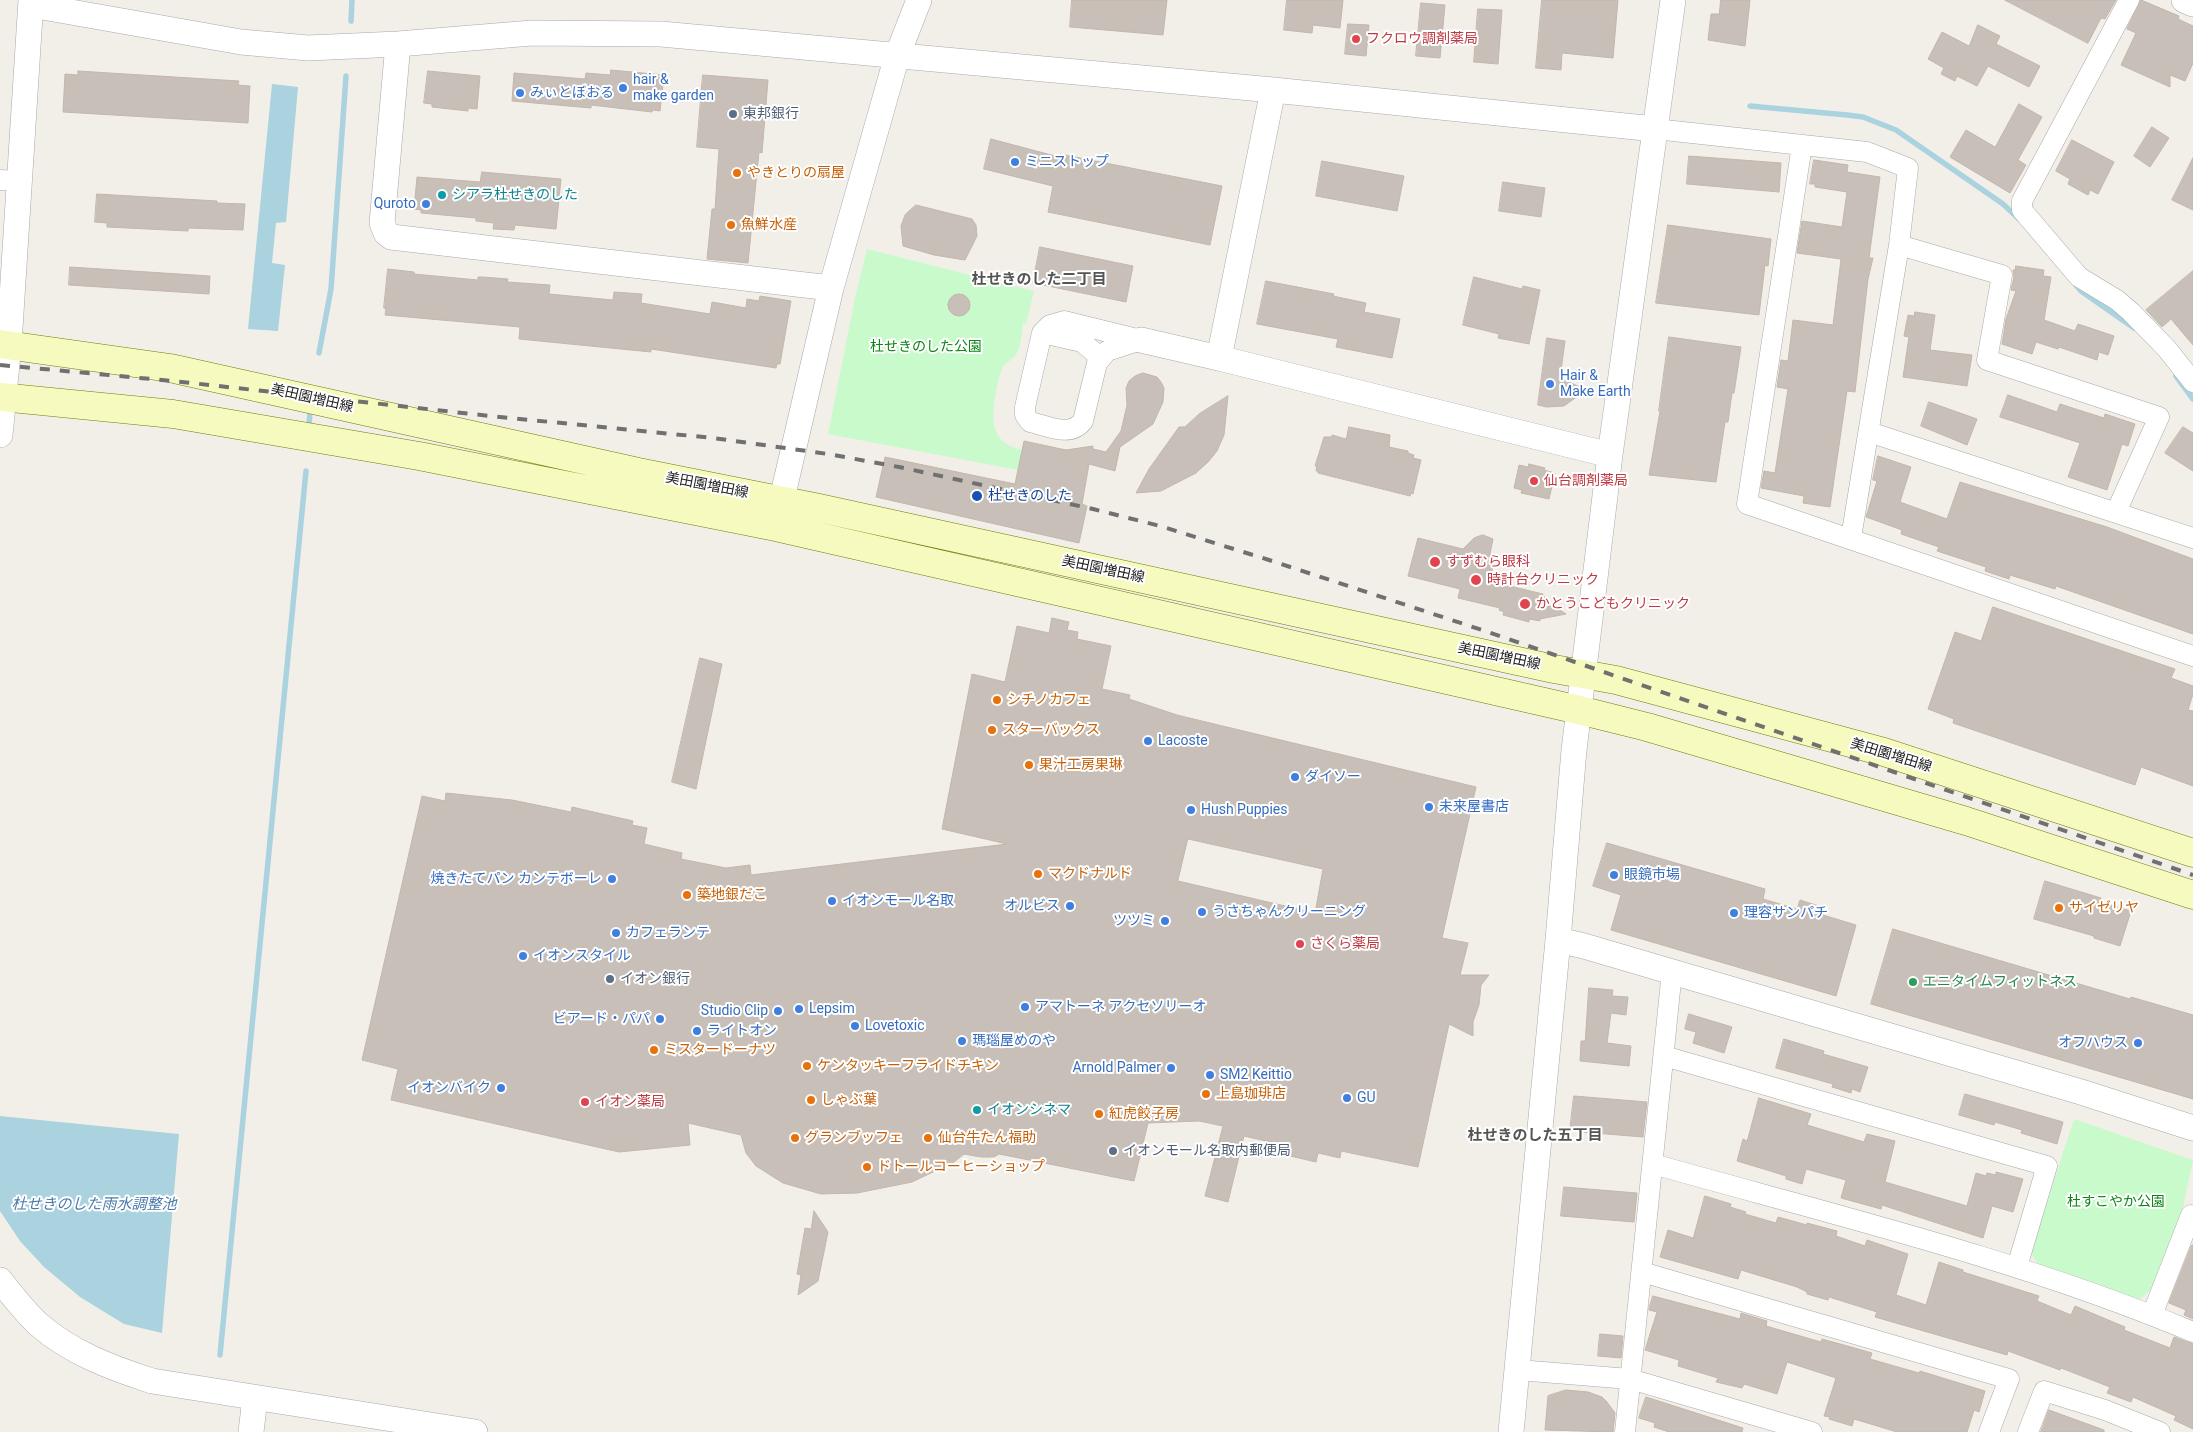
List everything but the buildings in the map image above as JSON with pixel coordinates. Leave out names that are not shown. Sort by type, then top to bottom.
[{"type":"main road","name":"美田園増田線","points":[[5,344],[170,368],[638,472],[782,500],[1554,669],[1616,680],[1884,752],[2193,853]]},
{"type":"main road","name":"美田園増田線","points":[[2,397],[173,414],[419,456],[776,527],[1647,727],[1966,821],[2193,895]]},
{"type":"street","points":[[776,527],[831,288],[897,56],[919,0]]},
{"type":"street","points":[[1511,1432],[1583,674],[1610,455],[1673,0]]},
{"type":"street","points":[[2129,0],[2022,201],[2022,210],[2079,277],[2117,300],[2131,312],[2167,349],[2193,382]]},
{"type":"street","points":[[2184,0],[2193,4]]},
{"type":"street","points":[[0,435],[10,181],[31,3],[241,42],[308,48],[398,44],[532,33],[662,34],[1273,90],[1655,129],[1867,152],[1908,168],[1899,245],[1851,538]]},
{"type":"street","points":[[398,44],[382,223],[386,233],[391,237],[831,288]]},
{"type":"street","points":[[1219,358],[1273,90]]},
{"type":"street","points":[[1802,145],[1747,504],[2193,656]]},
{"type":"street","points":[[1899,245],[2002,274],[1987,360],[2159,416],[2116,512]]},
{"type":"street","points":[[1141,340],[1107,351],[1097,363],[1083,421],[1078,428],[1068,431],[1030,422],[1025,415],[1025,407],[1042,333],[1050,325],[1064,321],[1610,455]]},
{"type":"street","points":[[1042,333],[1082,342],[1101,358]]},
{"type":"street","points":[[1869,432],[2193,538]]},
{"type":"street","points":[[1558,940],[1672,971],[2072,1089],[2193,1128]]},
{"type":"street","points":[[1625,1432],[1672,971]]},
{"type":"street","points":[[1664,1056],[2047,1166],[2017,1267]]},
{"type":"street","points":[[1653,1164],[2017,1267],[2152,1315],[2193,1332]]},
{"type":"street","points":[[2152,1315],[2191,1215],[2193,1216]]},
{"type":"street","points":[[1642,1272],[2009,1379],[1989,1432]]},
{"type":"street","points":[[0,1280],[39,1324],[75,1349],[108,1366],[152,1381],[475,1432]]},
{"type":"street","points":[[1518,1370],[1630,1379],[1812,1432]]},
{"type":"street","points":[[2028,1432],[2044,1391],[2105,1410],[2160,1432]]},
{"type":"street","points":[[251,1432],[255,1398]]},
{"type":"green space","name":"杜せきのした公園","points":[[867,249],[1034,291],[1026,324],[1023,323],[1016,355],[1003,367],[1000,373],[993,411],[998,436],[1011,447],[1022,450],[1018,470],[828,434],[855,298]]},
{"type":"green space","name":"杜すこやか公園","points":[[2074,1119],[2193,1160],[2183,1207],[2150,1291],[2138,1300],[2039,1266],[2031,1252]]},
{"type":"water","points":[[272,84],[298,87],[286,222],[276,223],[272,263],[285,265],[278,331],[248,329]]},
{"type":"water","name":"杜せきのした雨水調整池","points":[[0,1116],[179,1134],[162,1333],[124,1324],[80,1297],[44,1267],[20,1241],[0,1211]]},
{"type":"waterway","points":[[351,21],[352,0]]},
{"type":"waterway","points":[[319,353],[331,289],[346,76]]},
{"type":"waterway","points":[[1750,106],[1863,117],[1896,130],[2003,204],[2019,219]]},
{"type":"waterway","points":[[2075,284],[2081,291],[2134,328]]},
{"type":"waterway","points":[[2176,376],[2193,399]]},
{"type":"waterway","points":[[309,426],[310,411]]},
{"type":"waterway","points":[[220,1355],[306,471]]},
{"type":"railway","points":[[0,365],[173,381],[490,416],[713,438],[828,454],[899,467],[1093,509],[1160,526],[1482,630],[2193,875]]},
{"type":"place","name":"フクロウ調剤薬局","points":[[1356,39]]},
{"type":"place","name":"hair & make garden","points":[[623,88]]},
{"type":"place","name":"みぃとぼおる","points":[[520,93]]},
{"type":"place","name":"東邦銀行","points":[[733,114]]},
{"type":"place","name":"ミニストップ","points":[[1015,162]]},
{"type":"place","name":"やきとりの扇屋","points":[[737,173]]},
{"type":"place","name":"シアラ杜せきのした","points":[[442,195]]},
{"type":"place","name":"Quroto","points":[[426,204]]},
{"type":"place","name":"魚鮮水産","points":[[731,225]]},
{"type":"place","name":"Hair & Make Earth","points":[[1550,384]]},
{"type":"place","name":"仙台調剤薬局","points":[[1534,481]]},
{"type":"place","name":"杜せきのした","points":[[977,496]]},
{"type":"place","name":"すずむら眼科","points":[[1435,562]]},
{"type":"place","name":"時計台クリニック","points":[[1476,580]]},
{"type":"place","name":"かとうこどもクリニック","points":[[1525,604]]},
{"type":"place","name":"シチノカフェ","points":[[997,700]]},
{"type":"place","name":"スターバックス","points":[[992,730]]},
{"type":"place","name":"Lacoste","points":[[1148,741]]},
{"type":"place","name":"果汁工房果琳","points":[[1029,765]]},
{"type":"place","name":"ダイソー","points":[[1295,777]]},
{"type":"place","name":"未来屋書店","points":[[1429,807]]},
{"type":"place","name":"Hush Puppies","points":[[1191,810]]},
{"type":"place","name":"マクドナルド","points":[[1038,874]]},
{"type":"place","name":"眼鏡市場","points":[[1614,875]]},
{"type":"place","name":"焼きたてパン カンテボーレ","points":[[612,879]]},
{"type":"place","name":"築地銀だこ","points":[[687,895]]},
{"type":"place","name":"イオンモール名取","points":[[832,901]]},
{"type":"place","name":"オルビス","points":[[1070,906]]},
{"type":"place","name":"サイゼリヤ","points":[[2059,908]]},
{"type":"place","name":"うさちゃんクリーニング","points":[[1202,912]]},
{"type":"place","name":"理容サンパチ","points":[[1734,913]]},
{"type":"place","name":"ツツミ","points":[[1165,921]]},
{"type":"place","name":"カフェランテ","points":[[616,933]]},
{"type":"place","name":"さくら薬局","points":[[1300,944]]},
{"type":"place","name":"イオンスタイル","points":[[523,956]]},
{"type":"place","name":"イオン銀行","points":[[610,979]]},
{"type":"place","name":"エニタイムフィットネス","points":[[1913,982]]},
{"type":"place","name":"アマトーネ アクセソリーオ","points":[[1025,1007]]},
{"type":"place","name":"Lepsim","points":[[799,1009]]},
{"type":"place","name":"Studio Clip","points":[[778,1011]]},
{"type":"place","name":"ビアード・パパ","points":[[660,1019]]},
{"type":"place","name":"Lovetoxic","points":[[855,1026]]},
{"type":"place","name":"ライトオン","points":[[697,1031]]},
{"type":"place","name":"瑪瑙屋めのや","points":[[962,1041]]},
{"type":"place","name":"オフハウス","points":[[2138,1043]]},
{"type":"place","name":"ミスタードーナツ","points":[[654,1050]]},
{"type":"place","name":"ケンタッキーフライドチキン","points":[[807,1066]]},
{"type":"place","name":"Arnold Palmer","points":[[1171,1068]]},
{"type":"place","name":"SM2 Keittio","points":[[1210,1075]]},
{"type":"place","name":"イオンバイク","points":[[501,1088]]},
{"type":"place","name":"上島珈琲店","points":[[1206,1094]]},
{"type":"place","name":"GU","points":[[1347,1098]]},
{"type":"place","name":"しゃぶ葉","points":[[811,1100]]},
{"type":"place","name":"イオン薬局","points":[[585,1102]]},
{"type":"place","name":"イオンシネマ","points":[[977,1110]]},
{"type":"place","name":"紅虎餃子房","points":[[1099,1114]]},
{"type":"place","name":"グランブッフェ","points":[[795,1138]]},
{"type":"place","name":"仙台牛たん福助","points":[[928,1138]]},
{"type":"place","name":"イオンモール名取内郵便局","points":[[1113,1151]]},
{"type":"place","name":"ドトールコーヒーショップ","points":[[867,1167]]},
{"type":"district","name":"杜せきのした二丁目","points":[[1039,280]]},
{"type":"district","name":"杜せきのした五丁目","points":[[1535,1136]]}]
